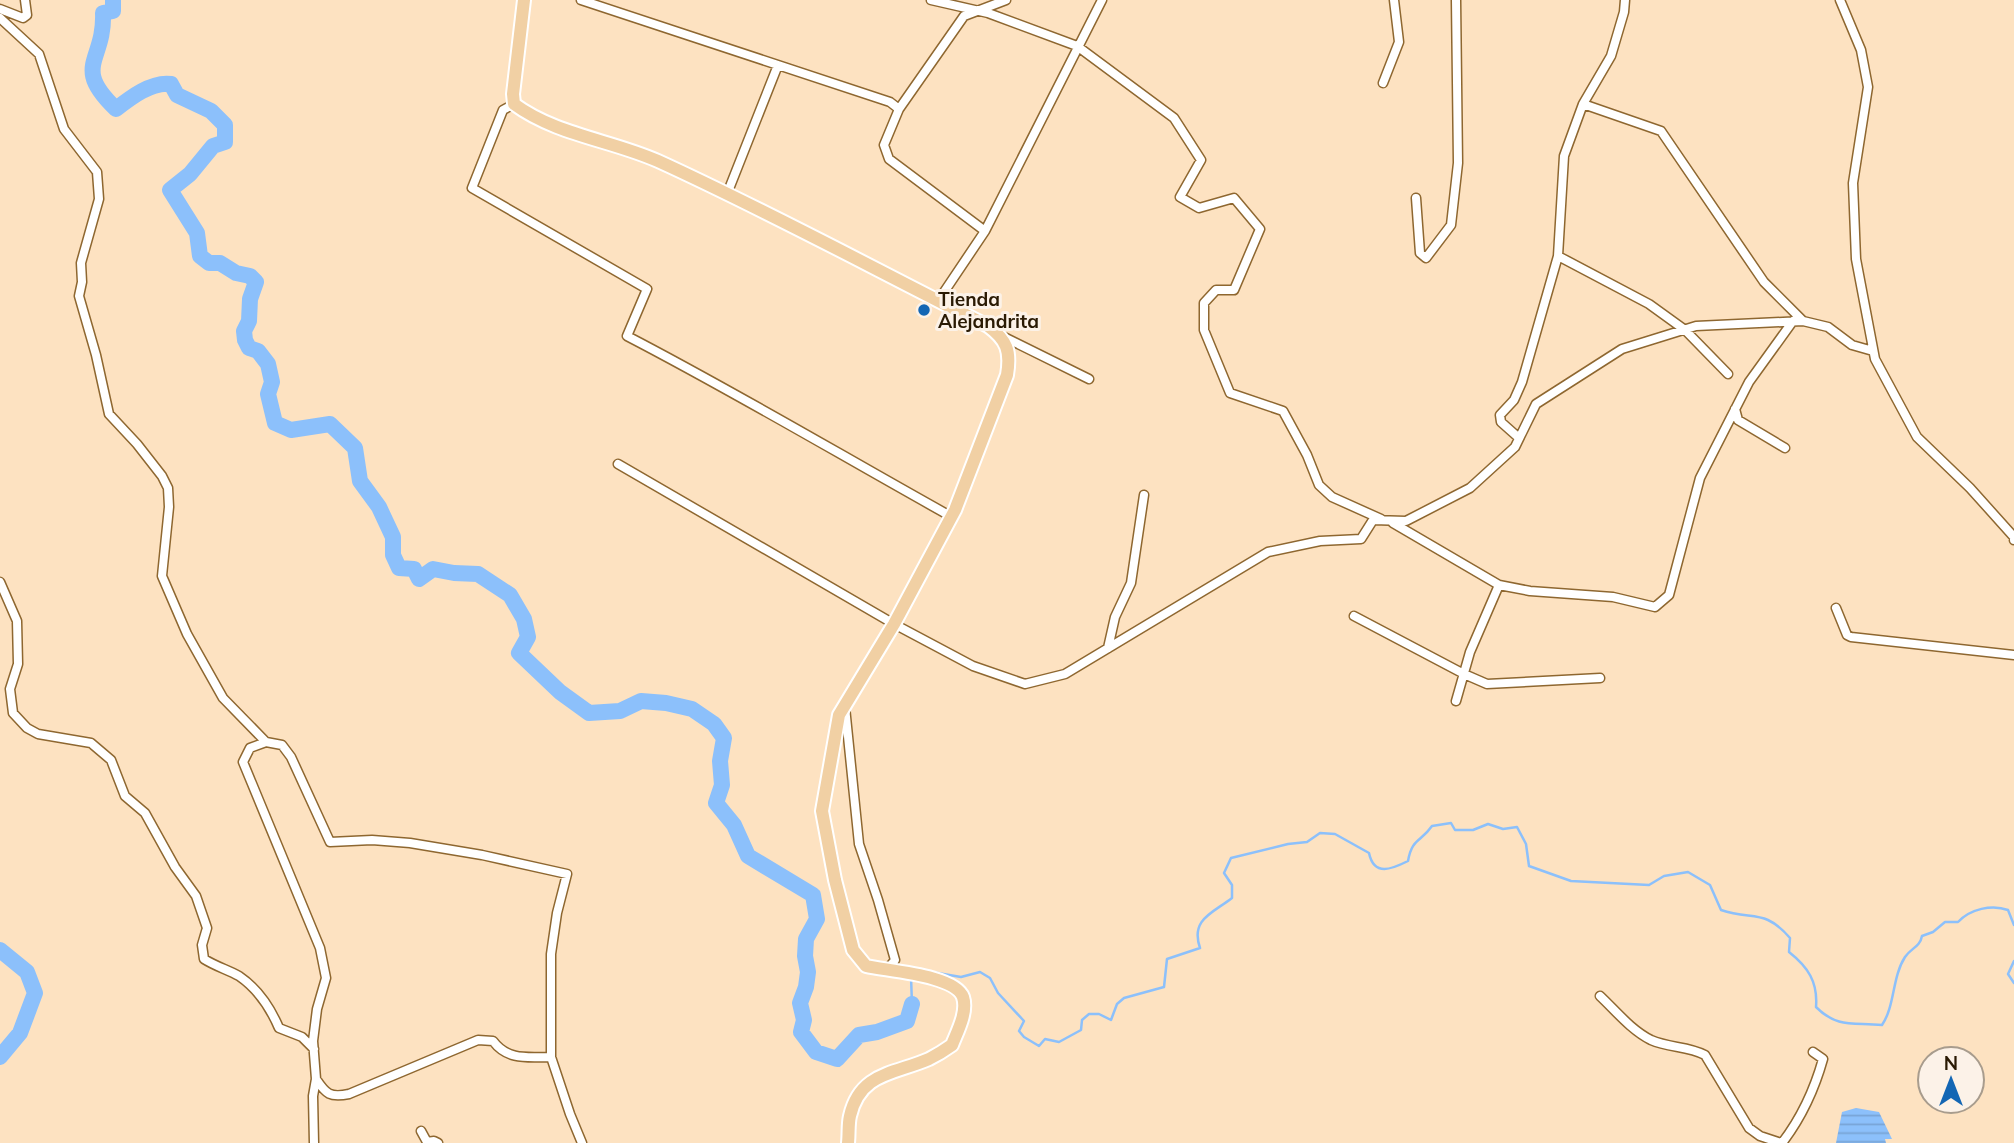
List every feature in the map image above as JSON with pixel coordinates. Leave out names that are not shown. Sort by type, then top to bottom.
[{"type":"main road","points":[[524,0],[514,104],[579,136],[654,160],[789,222],[988,327],[1002,336],[1008,352],[1007,374],[952,517],[894,624],[839,715],[822,811],[835,880],[853,950],[866,966],[941,980],[956,987],[963,998],[964,1012],[952,1045],[928,1059],[884,1073],[870,1081],[857,1099],[850,1116],[848,1143]]},
{"type":"street","points":[[0,9],[23,18],[27,15],[25,0]]},
{"type":"street","points":[[581,0],[890,102],[899,109]]},
{"type":"street","points":[[931,0],[975,11],[1077,46],[1174,118],[1201,160],[1180,197],[1199,208],[1234,198],[1261,229],[1234,290],[1216,290],[1204,303],[1204,330],[1230,393],[1283,411],[1307,455],[1319,485],[1332,496],[1387,521],[1499,585],[1530,591],[1613,597],[1655,607],[1669,595],[1700,478],[1749,382],[1793,321]]},
{"type":"street","points":[[985,231],[889,159],[884,145],[899,109],[964,16],[1006,0]]},
{"type":"street","points":[[937,301],[985,231],[1102,0]]},
{"type":"street","points":[[1383,83],[1399,42],[1394,0]]},
{"type":"street","points":[[1416,198],[1420,253],[1426,258],[1451,225],[1458,163],[1456,0]]},
{"type":"street","points":[[1519,438],[1501,422],[1500,415],[1514,400],[1522,382],[1558,256],[1564,156],[1583,104],[1611,56],[1625,0]]},
{"type":"street","points":[[1840,0],[1861,50],[1868,87],[1853,183],[1856,259],[1875,359],[1917,437],[1970,488],[2014,540]]},
{"type":"street","points":[[0,18],[39,54],[64,129],[97,172],[99,199],[81,263],[82,282],[79,296],[96,355],[108,414],[137,444],[168,488],[169,507],[162,576],[187,634],[223,698],[266,742]]},
{"type":"street","points":[[727,194],[778,65]]},
{"type":"street","points":[[514,104],[503,110],[472,188],[647,289],[627,336],[710,379],[784,424],[952,517]]},
{"type":"street","points":[[1583,104],[1661,131],[1764,282],[1803,321]]},
{"type":"street","points":[[1558,256],[1649,304],[1685,330],[1728,374]]},
{"type":"street","points":[[618,464],[894,624],[974,666],[1025,684],[1065,674],[1268,552],[1320,541],[1361,539],[1373,520],[1406,522],[1470,488],[1515,447],[1536,404],[1622,349],[1696,326],[1803,321],[1828,327],[1852,345],[1873,351]]},
{"type":"street","points":[[1002,336],[1089,379]]},
{"type":"street","points":[[1735,409],[1738,420],[1785,448]]},
{"type":"street","points":[[1108,648],[1115,617],[1131,583],[1144,495]]},
{"type":"street","points":[[0,582],[17,621],[18,664],[10,689],[13,713],[27,728],[38,734],[91,743],[111,760],[125,796],[145,813],[175,867],[196,896],[207,928],[202,945],[204,959],[238,976],[270,1006],[279,1028],[302,1037],[314,1049]]},
{"type":"street","points":[[1456,701],[1470,652],[1499,585]]},
{"type":"street","points":[[1836,608],[1847,635],[1852,637],[2014,654]]},
{"type":"street","points":[[1354,616],[1487,684],[1600,678]]},
{"type":"street","points":[[845,705],[859,844],[895,960],[892,972]]},
{"type":"street","points":[[314,1143],[313,1096],[316,1079],[313,1041],[317,1009],[326,978],[320,947],[243,762],[250,748],[266,742],[282,745],[291,757],[330,842],[372,840],[410,843],[482,855],[567,874],[557,913],[551,954],[551,1057],[582,1143]]},
{"type":"street","points":[[1600,996],[1631,1026],[1652,1040],[1693,1049],[1705,1055],[1749,1128],[1760,1136],[1781,1143],[1798,1121],[1816,1086],[1823,1059],[1813,1052]]},
{"type":"street","points":[[316,1079],[327,1094],[334,1098],[478,1040],[492,1041],[501,1052],[518,1057],[551,1057]]},
{"type":"street","points":[[421,1131],[427,1142],[438,1143]]},
{"type":"water","points":[[1856,1108],[1879,1112],[1892,1139],[1885,1139],[1886,1143],[1836,1143],[1842,1112]]},
{"type":"waterway","points":[[113,0],[113,11],[103,13],[100,43],[93,63],[95,83],[103,95],[116,109],[149,88],[171,84],[177,95],[211,111],[225,125],[225,142],[213,146],[190,174],[170,190],[197,233],[200,256],[209,263],[220,263],[236,273],[250,276],[256,282],[250,299],[245,340],[249,348],[258,351],[268,364],[272,382],[268,394],[275,423],[291,430],[330,424],[355,448],[360,481],[379,507],[393,537],[393,555],[399,568],[414,569],[419,579],[433,569],[478,574],[510,595],[524,619],[528,637],[519,653],[560,692],[589,713],[620,711],[641,701],[666,703],[692,709],[714,724],[724,738],[720,761],[722,785],[716,803],[734,825],[748,856],[813,895],[817,919],[806,939],[808,972],[800,1003],[804,1020],[801,1032],[816,1052],[837,1059],[859,1035],[877,1032],[907,1021],[912,1004]]},
{"type":"waterway","points":[[920,970],[961,977],[980,972],[990,978],[998,993],[1024,1021],[1019,1031],[1024,1037],[1039,1046],[1045,1039],[1059,1042],[1081,1030],[1082,1020],[1089,1014],[1099,1014],[1111,1020],[1117,1004],[1124,998],[1164,987],[1167,959],[1200,948],[1198,930],[1201,923],[1232,898],[1232,885],[1224,873],[1231,858],[1307,842],[1320,833],[1335,834],[1369,853],[1375,866],[1384,869],[1408,861],[1414,844],[1432,826],[1451,823],[1455,830],[1473,830],[1488,824],[1503,829],[1517,827],[1526,844],[1529,866],[1571,881],[1649,885],[1664,876],[1688,872],[1710,885],[1721,910],[1765,919],[1781,929],[1790,938],[1789,952],[1802,963],[1810,976],[1815,990],[1816,1007],[1839,1022],[1882,1025],[1905,957],[1922,936],[1933,932],[1945,922],[1958,922],[1975,911],[1995,908],[2008,910],[2014,925]]},
{"type":"waterway","points":[[0,950],[27,972],[35,993],[20,1033],[0,1057]]},
{"type":"waterway","points":[[2014,961],[2008,974],[2014,983]]},
{"type":"waterway","points":[[911,977],[912,1004]]},
{"type":"place","name":"Tienda Alejandrita","points":[[924,310]]}]
